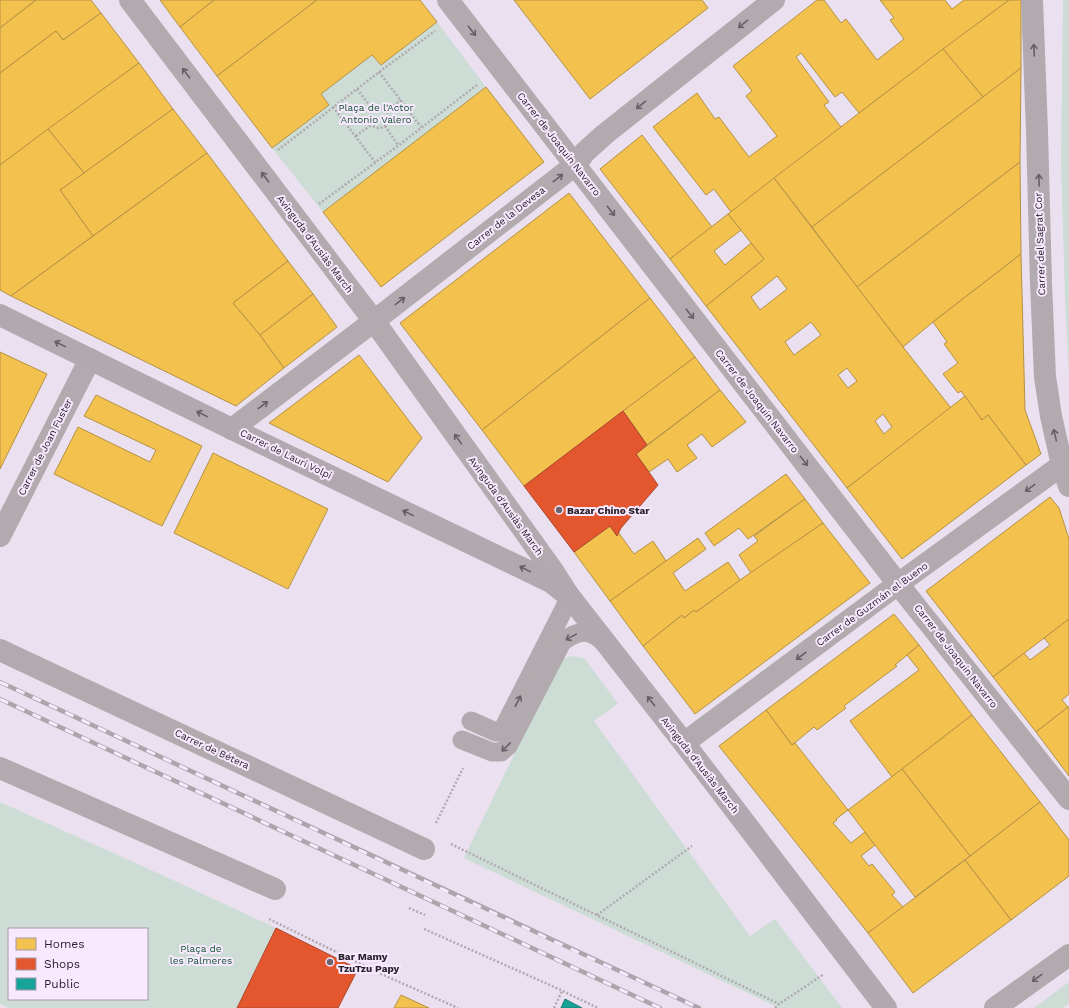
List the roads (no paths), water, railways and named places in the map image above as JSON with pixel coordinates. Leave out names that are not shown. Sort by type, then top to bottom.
[{"type":"street","name":"Avinguda d'Ausiàs March","points":[[130,0],[374,321],[570,597],[684,743],[886,1008]]},
{"type":"street","name":"Carrer de Joaquín Navarro","points":[[448,0],[898,584],[1069,799]]},
{"type":"street","name":"Carrer del Sagrat Cor","points":[[1032,0],[1045,377],[1051,416],[1062,465],[1069,486]]},
{"type":"street","name":"Carrer de la Devesa","points":[[232,428],[374,321],[575,164],[585,152],[605,134],[770,1]]},
{"type":"street","name":"Carrer de Lauri Volpi","points":[[0,315],[550,582],[570,597]]},
{"type":"street","name":"Carrer de Joan Fuster","points":[[0,536],[90,359]]},
{"type":"street","name":"Carrer de Guzmán el Bueno","points":[[684,743],[898,584],[1062,465]]},
{"type":"street","name":"Carrer de Bétera","points":[[0,650],[424,849]]},
{"type":"street","points":[[0,768],[275,889]]},
{"type":"street","points":[[995,1008],[1069,955]]},
{"type":"lane","points":[[471,721],[496,732],[501,731],[570,597]]},
{"type":"lane","points":[[462,740],[492,752],[501,752],[508,746],[562,642],[580,632],[591,633],[606,643]]},
{"type":"railway","points":[[0,682],[699,1008]]},
{"type":"railway","points":[[0,699],[660,1008]]},
{"type":"place","name":"Bazar Chino Star","points":[[559,510]]},
{"type":"place","name":"Bar Mamy TzuTzu Papy","points":[[330,962]]},
{"type":"park label","name":"Plaça de l'Actor Antonio Valero","points":[[376,112]]},
{"type":"park label","name":"Plaça de les Palmeres","points":[[201,954]]}]
